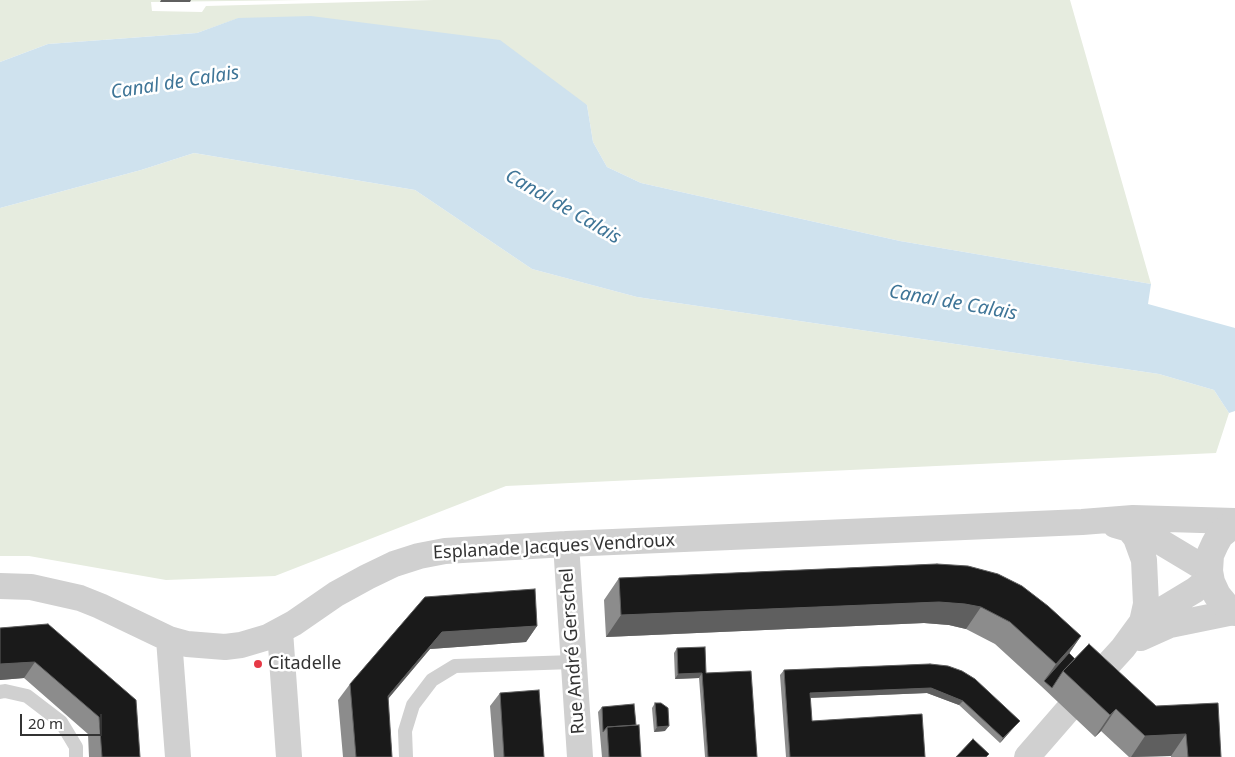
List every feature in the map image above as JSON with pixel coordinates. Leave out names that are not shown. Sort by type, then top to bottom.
[{"type":"street","name":"Esplanade Jacques Vendroux","points":[[0,586],[31,587],[80,598],[169,639],[196,645],[225,647],[256,642],[280,631],[367,576],[419,556],[445,551],[1082,522],[1133,518],[1235,522]]},
{"type":"street","name":"Esplanade Jacques Vendroux","points":[[1082,522],[1128,528],[1170,546],[1210,574]]},
{"type":"street","points":[[1234,612],[1217,595],[1210,574],[1210,554],[1220,535],[1235,522]]},
{"type":"street","points":[[1128,528],[1141,548],[1144,560],[1146,604],[1142,622]]},
{"type":"street","name":"Rue André Gerschel","points":[[566,544],[580,757]]},
{"type":"street","points":[[1092,682],[1123,648],[1142,622],[1195,590],[1210,574]]},
{"type":"street","points":[[1123,648],[1147,634],[1170,625],[1234,612]]},
{"type":"street","points":[[280,631],[289,757]]},
{"type":"street","points":[[169,639],[178,757]]},
{"type":"street","points":[[1027,757],[1067,711]]},
{"type":"lane","points":[[406,757],[405,732],[413,705],[432,680],[455,666],[573,662]]},
{"type":"lane","points":[[0,692],[27,696],[60,722],[76,747],[76,757]]},
{"type":"shaded area","points":[[0,0],[306,0],[151,2],[152,11],[202,12],[206,6],[434,0],[1070,0],[1151,284],[900,241],[641,183],[607,167],[593,142],[587,105],[239,18],[197,33],[48,44],[0,62]]},
{"type":"shaded area","points":[[194,153],[415,190],[532,269],[637,297],[1159,374],[1214,390],[1229,413],[1216,453],[506,486],[275,576],[166,580],[29,556],[0,556],[0,208],[141,170]]},
{"type":"water","name":"Canal de Calais","points":[[311,16],[500,40],[587,105],[593,142],[607,167],[641,183],[900,241],[1151,284],[1148,304],[1235,328],[1235,411],[1229,413],[1214,390],[1159,374],[637,297],[532,269],[415,190],[194,153],[141,170],[0,208],[0,62],[48,44],[197,33],[238,18]]},
{"type":"building","points":[[937,564],[968,566],[998,574],[1022,586],[1048,606],[1081,636],[1056,664],[1010,622],[981,607],[965,604],[939,602],[621,615],[619,578]]},
{"type":"building","points":[[535,589],[537,626],[442,632],[388,696],[392,757],[356,757],[350,684],[425,597]]},
{"type":"building","points":[[48,624],[136,700],[140,757],[102,757],[99,717],[35,662],[0,664],[0,628]]},
{"type":"building","points":[[1089,644],[1156,706],[1218,703],[1221,757],[1188,757],[1186,734],[1145,736],[1116,709],[1110,715],[1063,671]]},
{"type":"building","points":[[705,647],[706,673],[751,671],[757,757],[708,757],[702,673],[678,674],[677,648]]},
{"type":"building","points":[[1069,653],[1075,659],[1063,671],[1052,688],[1044,681]]},
{"type":"building","points":[[930,664],[948,666],[962,671],[975,679],[1020,721],[1003,738],[963,701],[931,688],[810,693],[812,721],[922,714],[925,757],[790,757],[784,670]]},
{"type":"building","points":[[539,690],[544,757],[504,757],[500,693]]},
{"type":"building","points":[[655,703],[661,703],[668,708],[669,726],[657,727]]},
{"type":"building","points":[[634,704],[636,725],[607,727],[603,732],[602,707]]},
{"type":"building","points":[[639,725],[641,757],[609,757],[607,727]]},
{"type":"building","points":[[973,739],[989,754],[986,757],[956,757]]},
{"type":"place","name":"Citadelle","points":[[258,664]]}]
